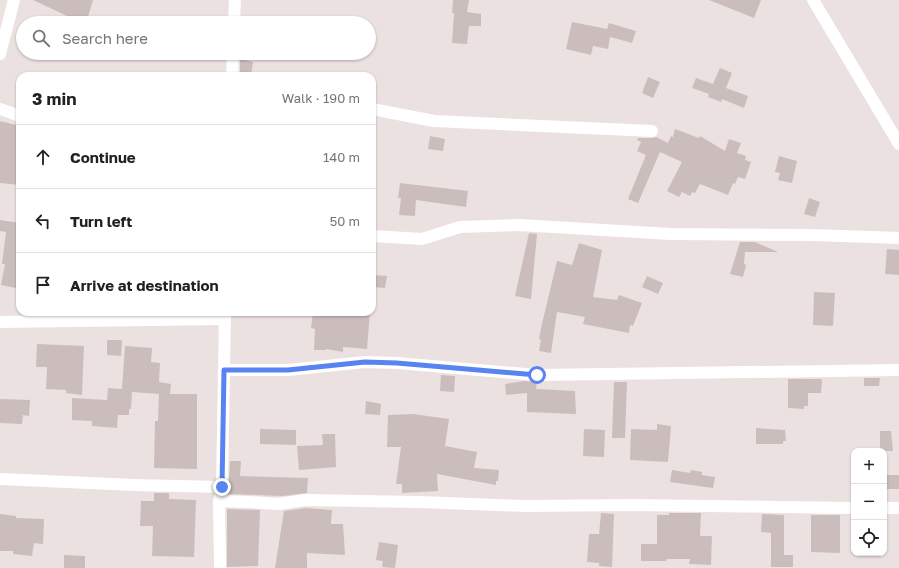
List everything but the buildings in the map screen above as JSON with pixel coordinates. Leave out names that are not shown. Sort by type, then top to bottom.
[{"type":"street","points":[[234,0],[234,16]]},
{"type":"street","points":[[813,0],[899,144]]},
{"type":"street","points":[[0,54],[12,1]]},
{"type":"street","points":[[232,60],[232,72]]},
{"type":"street","points":[[0,109],[16,115]]},
{"type":"street","points":[[376,110],[434,121],[652,131]]},
{"type":"street","points":[[376,236],[422,239],[460,227],[519,225],[671,234],[813,235],[899,238]]},
{"type":"street","points":[[0,322],[21,323],[200,316]]},
{"type":"street","points":[[220,568],[220,501],[222,487],[225,316]]},
{"type":"street","points":[[224,370],[288,370],[365,362],[397,363],[537,375],[899,370]]},
{"type":"street","points":[[0,479],[222,487]]},
{"type":"street","points":[[220,501],[279,504],[305,500],[526,506],[631,505],[851,508]]},
{"type":"street","points":[[887,508],[899,508]]},
{"type":"route","points":[[222,487],[224,370],[288,370],[365,362],[397,363],[537,375]]}]
